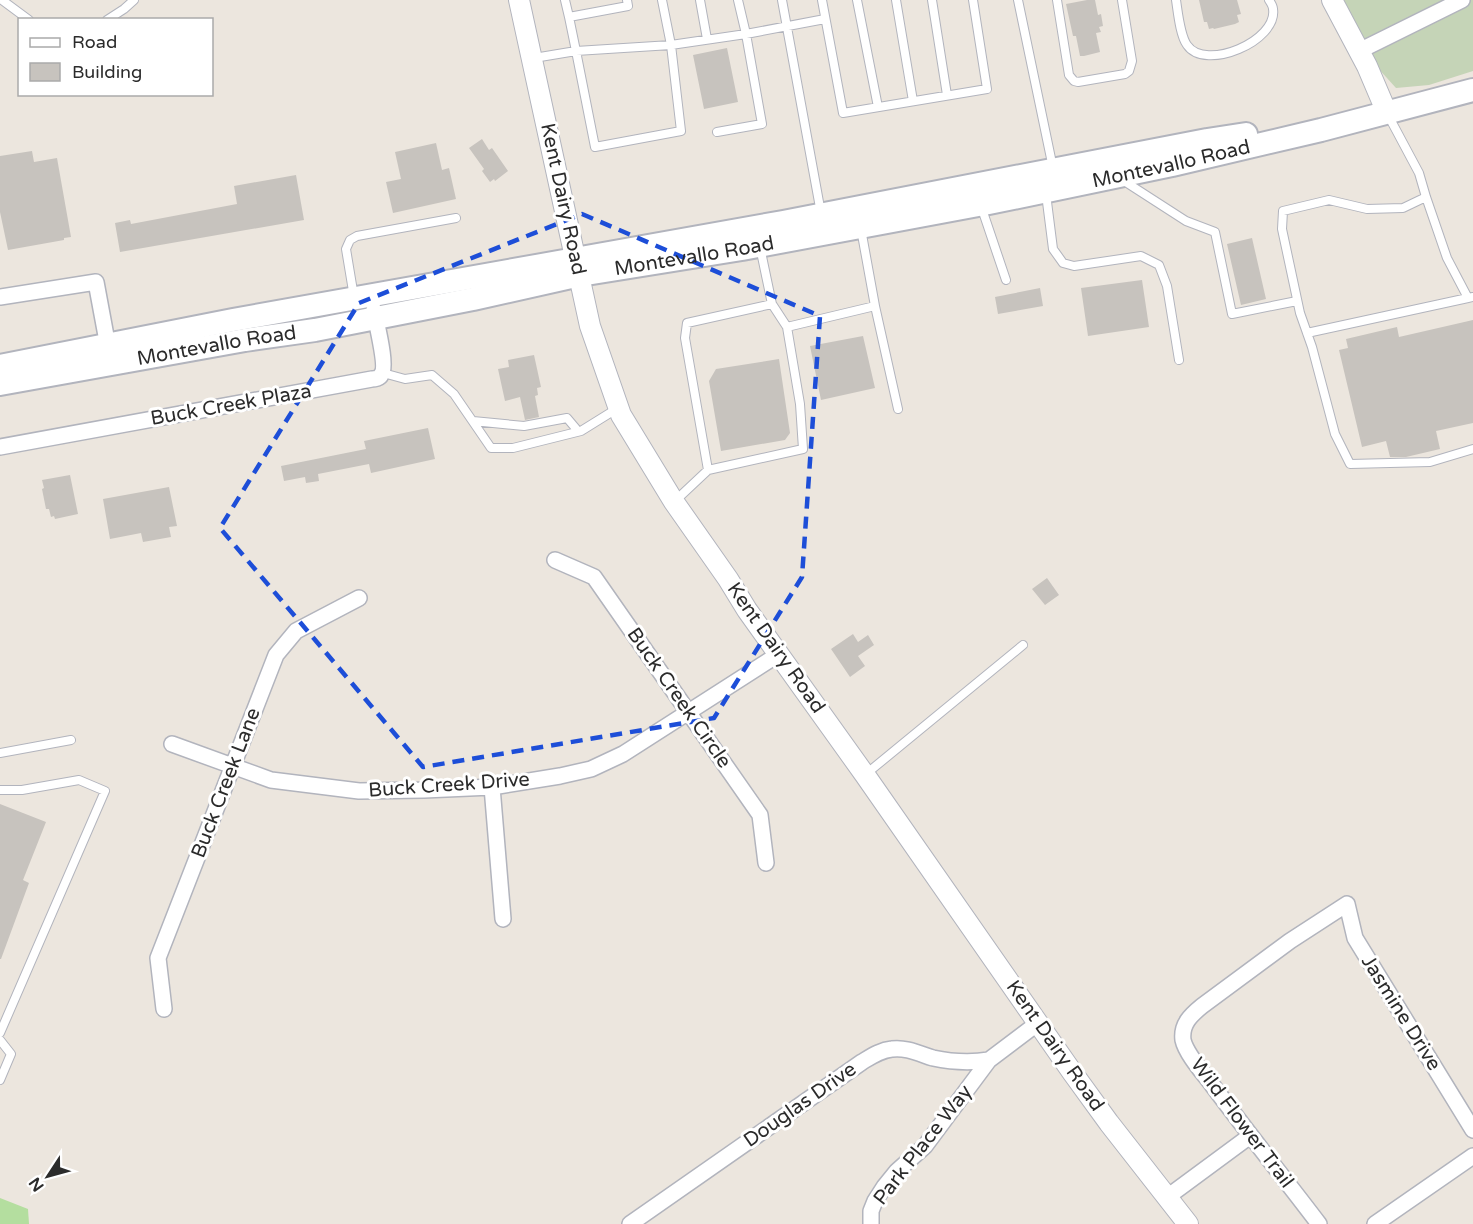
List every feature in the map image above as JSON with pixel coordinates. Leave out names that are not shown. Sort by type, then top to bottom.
[{"type":"main road","name":"Montevallo Road","points":[[0,366],[245,340],[315,330],[473,299],[578,267],[662,263],[860,228],[981,205],[1047,178],[1117,177],[1321,130],[1473,90]]},
{"type":"main road","name":"Montevallo Road","points":[[0,384],[110,354],[363,297],[578,267],[822,215],[1047,178],[1207,140],[1387,113]]},
{"type":"street","name":"Kent Dairy Road","points":[[519,0],[590,326],[621,415],[674,502],[778,654],[1097,1106],[1188,1224]]},
{"type":"street","points":[[1332,0],[1367,66],[1387,113]]},
{"type":"street","points":[[1359,51],[1461,0]]},
{"type":"street","points":[[0,297],[96,282],[110,354]]},
{"type":"street","points":[[363,297],[375,318],[381,343],[383,373]]},
{"type":"street","name":"Buck Creek Plaza","points":[[0,447],[372,380],[383,373]]},
{"type":"street","name":"Buck Creek Circle","points":[[555,560],[594,577],[689,712],[760,815],[766,863]]},
{"type":"street","name":"Buck Creek Lane","points":[[164,1009],[158,958],[276,655],[296,631],[359,598]]},
{"type":"street","name":"Buck Creek Drive","points":[[172,744],[271,780],[359,791],[492,787],[560,776],[591,768],[623,754],[778,654]]},
{"type":"street","points":[[492,787],[503,919]]},
{"type":"street","name":"Jasmine Drive","points":[[1335,911],[1347,904],[1355,938],[1473,1130]]},
{"type":"street","name":"Wild Flower Trail","points":[[1319,1224],[1250,1136],[1186,1047],[1183,1030],[1191,1015],[1202,1006],[1335,911]]},
{"type":"street","name":"Park Place Way","points":[[871,1224],[871,1211],[884,1187],[897,1171],[925,1146],[989,1060],[1038,1023]]},
{"type":"street","name":"Douglas Drive","points":[[630,1224],[862,1062],[880,1052],[896,1048],[958,1062],[989,1060]]},
{"type":"street","points":[[1166,1198],[1250,1136]]},
{"type":"street","points":[[1375,1224],[1473,1156]]},
{"type":"lane","points":[[2,0],[26,18]]},
{"type":"lane","points":[[110,18],[134,0]]},
{"type":"lane","points":[[565,0],[595,147],[681,131],[671,45],[662,0]]},
{"type":"lane","points":[[569,17],[628,6],[627,0]]},
{"type":"lane","points":[[700,0],[707,39]]},
{"type":"lane","points":[[717,132],[762,124],[738,0]]},
{"type":"lane","points":[[782,0],[822,215]]},
{"type":"lane","points":[[822,0],[843,113],[987,89],[973,0]]},
{"type":"lane","points":[[856,0],[878,107]]},
{"type":"lane","points":[[896,0],[913,101]]},
{"type":"lane","points":[[932,0],[947,95]]},
{"type":"lane","points":[[1018,0],[1047,178],[1053,249],[1063,263],[1074,266],[1141,256],[1159,266],[1167,286],[1179,360]]},
{"type":"lane","points":[[1057,0],[1069,75],[1078,82],[1125,74],[1129,71],[1132,61],[1122,0]]},
{"type":"lane","points":[[1176,0],[1186,44],[1194,52],[1203,55],[1220,54],[1250,45],[1271,22],[1273,10],[1269,0]]},
{"type":"lane","points":[[532,58],[576,51],[671,45],[825,19]]},
{"type":"lane","points":[[1307,333],[1471,297],[1447,258],[1419,173],[1387,113]]},
{"type":"lane","points":[[1117,177],[1186,221],[1215,232],[1232,314],[1297,301]]},
{"type":"lane","points":[[1426,197],[1403,208],[1367,209],[1329,200],[1283,211],[1282,230],[1300,313],[1335,434],[1350,464],[1430,462],[1473,449]]},
{"type":"lane","points":[[981,205],[1006,280]]},
{"type":"lane","points":[[363,297],[346,249],[350,240],[357,236],[456,218]]},
{"type":"lane","points":[[860,228],[898,409]]},
{"type":"lane","points":[[674,502],[708,470],[803,448],[800,404],[787,327],[772,304],[760,246]]},
{"type":"lane","points":[[708,470],[686,338],[687,323],[772,304]]},
{"type":"lane","points":[[787,327],[875,306]]},
{"type":"lane","points":[[383,373],[405,379],[432,375],[454,394],[491,448],[513,448],[578,431],[618,407]]},
{"type":"lane","points":[[473,421],[524,426],[567,418],[578,431]]},
{"type":"lane","points":[[865,775],[1023,645]]},
{"type":"lane","points":[[0,753],[71,740]]},
{"type":"lane","points":[[0,790],[22,790],[79,780],[105,791],[0,1033]]},
{"type":"lane","points":[[0,1040],[11,1054],[0,1080]]},
{"type":"highlighted area","points":[[582,214],[820,316],[802,577],[714,718],[423,767],[220,528],[359,303]]},
{"type":"green space","points":[[1341,0],[1473,0],[1473,71],[1429,85],[1396,88],[1377,67]]},
{"type":"green space","points":[[0,1198],[28,1209],[29,1224],[0,1224]]},
{"type":"building","points":[[1095,0],[1098,15],[1101,14],[1103,26],[1099,27],[1101,32],[1096,33],[1100,52],[1080,56],[1066,4]]},
{"type":"building","points":[[1199,0],[1237,0],[1241,14],[1237,15],[1239,22],[1209,29],[1207,22],[1204,22]]},
{"type":"building","points":[[727,48],[738,102],[704,109],[693,55]]},
{"type":"building","points":[[482,139],[489,150],[492,148],[508,171],[495,181],[494,179],[490,182],[469,148]]},
{"type":"building","points":[[436,143],[442,170],[449,168],[456,199],[393,213],[386,182],[401,179],[395,152]]},
{"type":"building","points":[[32,151],[34,162],[57,158],[71,237],[8,250],[0,212],[0,156]]},
{"type":"building","points":[[296,175],[304,220],[120,252],[115,223],[130,220],[131,224],[237,204],[234,186]]},
{"type":"building","points":[[1252,238],[1266,299],[1241,305],[1227,244]]},
{"type":"building","points":[[1142,280],[1149,327],[1088,336],[1081,288]]},
{"type":"building","points":[[1040,288],[1043,306],[998,314],[995,297]]},
{"type":"building","points":[[1473,320],[1473,423],[1436,431],[1440,449],[1406,457],[1390,457],[1386,441],[1362,447],[1339,350],[1348,348],[1346,339],[1397,327],[1399,337]]},
{"type":"building","points":[[863,336],[875,388],[821,400],[810,346]]},
{"type":"building","points":[[534,355],[541,387],[537,388],[538,395],[535,396],[539,417],[525,420],[520,397],[505,401],[498,369],[509,367],[508,360]]},
{"type":"building","points":[[779,359],[790,433],[785,440],[721,451],[709,381],[716,369]]},
{"type":"building","points":[[428,428],[435,459],[371,473],[369,464],[318,474],[319,481],[306,483],[305,477],[284,481],[281,466],[366,449],[364,441]]},
{"type":"building","points":[[70,475],[78,514],[55,519],[54,516],[51,517],[49,509],[46,509],[42,480]]},
{"type":"building","points":[[169,487],[177,526],[169,527],[171,537],[143,542],[141,533],[110,539],[103,499]]},
{"type":"building","points":[[1047,578],[1059,595],[1045,605],[1032,589]]},
{"type":"building","points":[[853,634],[858,642],[868,635],[874,645],[858,656],[865,666],[850,677],[831,649]]},
{"type":"building","points":[[0,804],[46,822],[23,880],[29,883],[1,959],[0,959]]}]
